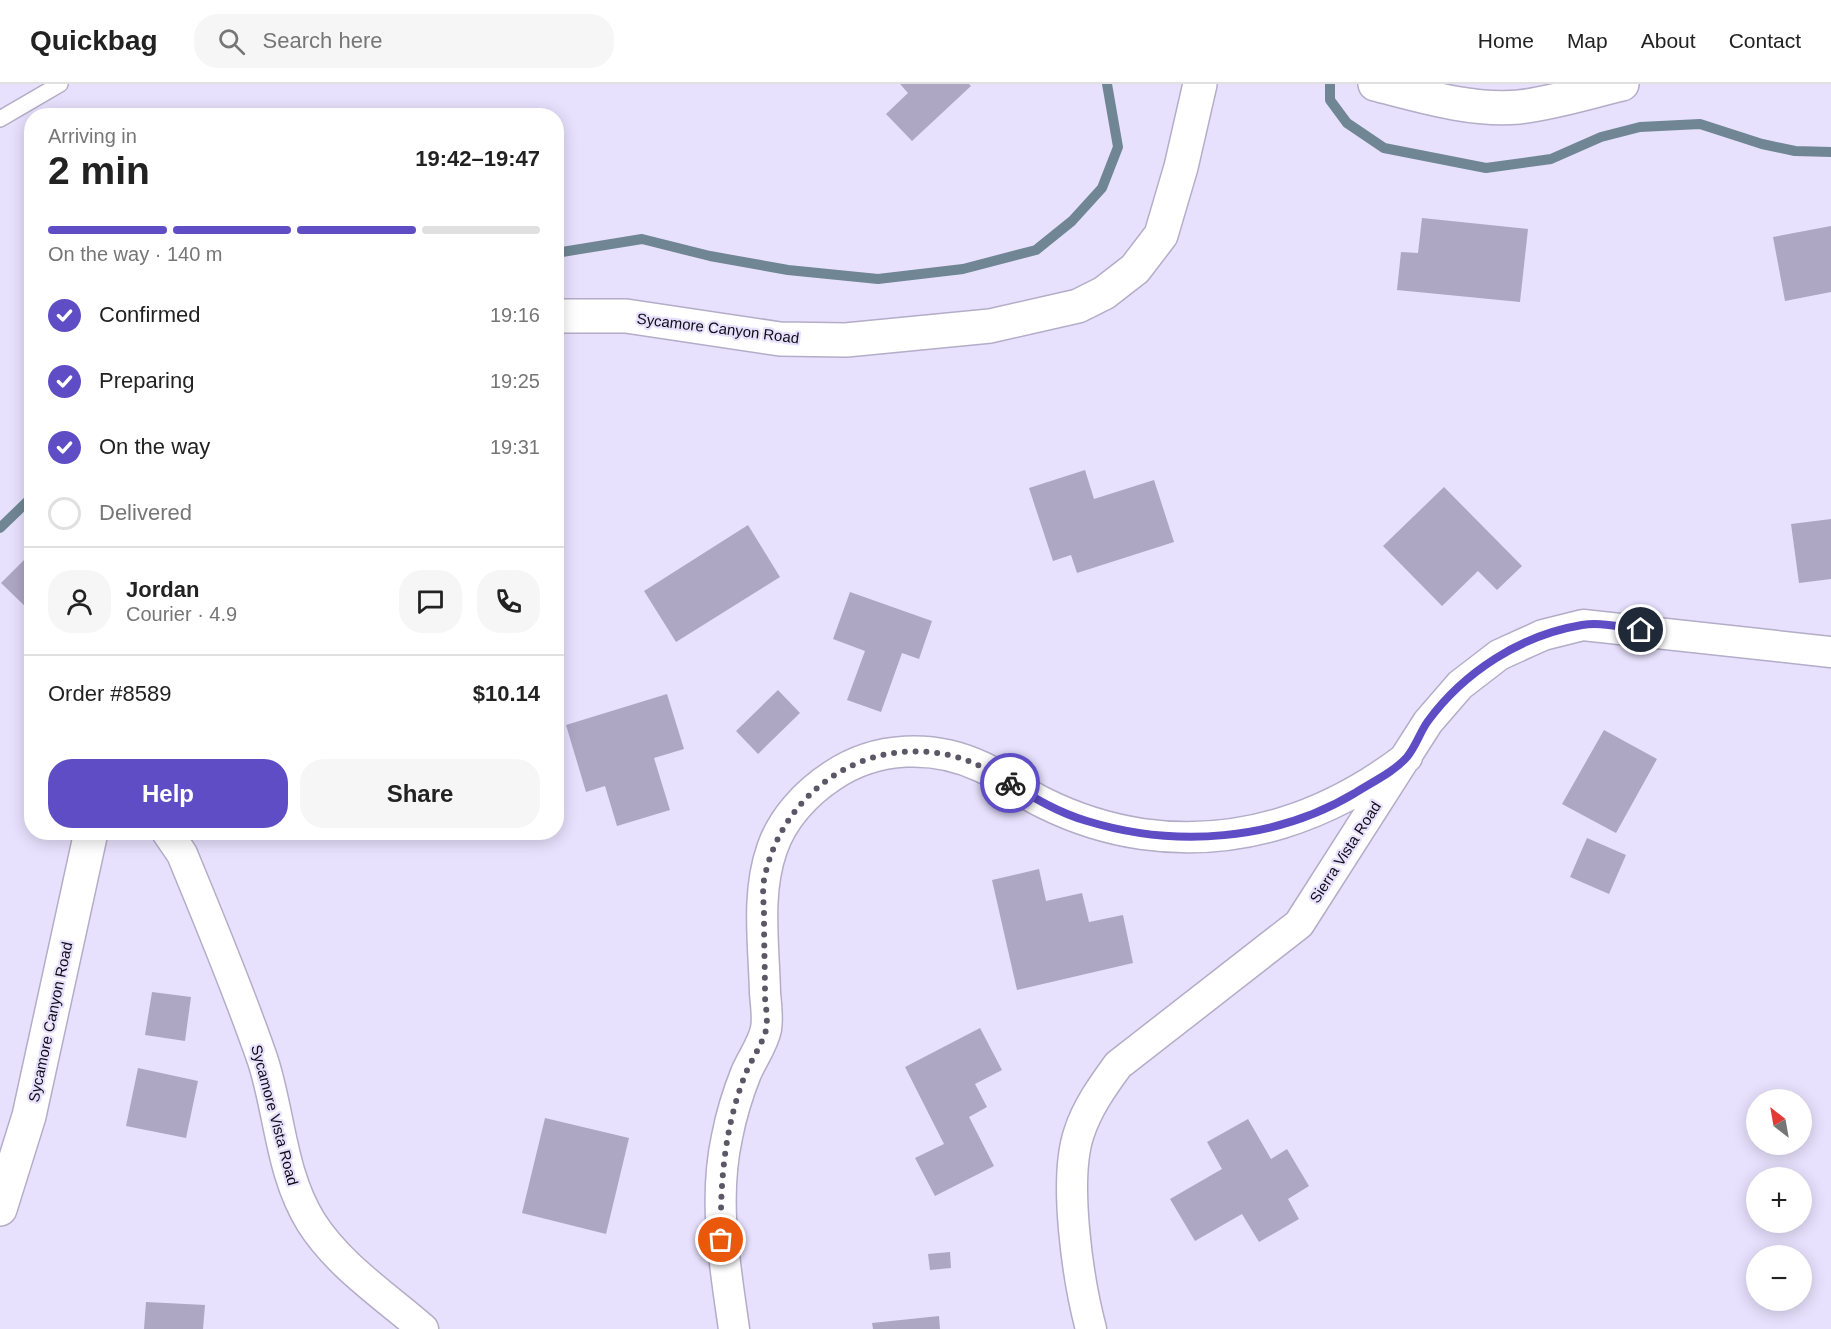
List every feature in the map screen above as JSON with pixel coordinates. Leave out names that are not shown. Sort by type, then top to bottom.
[{"type":"main road","name":"Sycamore Canyon Road","points":[[564,316],[626,316],[780,339],[846,340],[990,327],[1078,306],[1104,293],[1135,269],[1161,235],[1187,146],[1200,84]]},
{"type":"main road","points":[[1375,84],[1460,104],[1499,108],[1540,104],[1622,84]]},
{"type":"main road","name":"Sycamore Canyon Road","points":[[0,1209],[31,1105],[89,840]]},
{"type":"street","name":"Sierra Vista Road","points":[[1091,1329],[1076,1239],[1072,1170],[1078,1134],[1096,1095],[1118,1065],[1299,924],[1428,722],[1467,679],[1508,651],[1543,635],[1583,625],[1831,652]]},
{"type":"street","points":[[734,1329],[721,1240],[720,1189],[727,1137],[744,1076],[766,1029],[763,883],[772,847],[790,815],[814,788],[845,767],[880,754],[916,751],[953,756],[982,767],[1044,803],[1086,821],[1142,834],[1198,837],[1244,834],[1288,823],[1340,801],[1379,778],[1407,757]]},
{"type":"street","name":"Sycamore Vista Road","points":[[172,840],[182,854],[256,1044],[294,1188],[311,1222],[335,1252],[423,1329]]},
{"type":"lane","points":[[0,119],[60,84]]},
{"type":"building","points":[[900,84],[969,84],[971,86],[912,141],[886,114],[908,93]]},
{"type":"building","points":[[1422,218],[1528,229],[1520,302],[1397,290],[1401,252],[1418,253]]},
{"type":"building","points":[[1831,226],[1831,292],[1785,301],[1773,237]]},
{"type":"building","points":[[1085,470],[1094,499],[1154,480],[1174,542],[1077,573],[1071,555],[1053,561],[1029,488]]},
{"type":"building","points":[[1444,487],[1522,566],[1497,590],[1478,571],[1442,606],[1383,546]]},
{"type":"building","points":[[1831,519],[1831,579],[1799,583],[1791,524]]},
{"type":"building","points":[[748,525],[780,577],[676,642],[644,591]]},
{"type":"building","points":[[24,560],[24,605],[1,583]]},
{"type":"building","points":[[850,592],[932,621],[919,659],[902,653],[881,712],[847,700],[865,651],[833,639]]},
{"type":"building","points":[[778,690],[800,713],[758,754],[736,731]]},
{"type":"building","points":[[667,694],[684,749],[654,758],[670,810],[617,826],[605,786],[586,792],[566,725]]},
{"type":"building","points":[[1604,730],[1657,759],[1616,833],[1562,804]]},
{"type":"building","points":[[1587,838],[1626,855],[1609,894],[1570,877]]},
{"type":"building","points":[[1039,869],[1046,901],[1082,893],[1089,922],[1123,915],[1133,963],[1017,990],[992,880]]},
{"type":"building","points":[[152,992],[191,997],[185,1041],[145,1035]]},
{"type":"building","points":[[980,1028],[1002,1070],[975,1084],[987,1107],[969,1117],[994,1166],[935,1196],[915,1158],[944,1144],[905,1067]]},
{"type":"building","points":[[138,1068],[198,1081],[186,1138],[126,1126]]},
{"type":"building","points":[[545,1118],[629,1138],[606,1234],[522,1213]]},
{"type":"building","points":[[1248,1119],[1271,1159],[1287,1149],[1309,1186],[1288,1199],[1299,1219],[1259,1242],[1242,1214],[1195,1241],[1170,1199],[1222,1169],[1207,1142]]},
{"type":"building","points":[[950,1252],[951,1268],[930,1270],[928,1254]]},
{"type":"building","points":[[146,1302],[205,1305],[203,1329],[144,1329]]},
{"type":"building","points":[[939,1316],[940,1329],[873,1329],[872,1323]]},
{"type":"waterway","points":[[564,252],[642,239],[710,256],[788,270],[878,279],[963,269],[1036,250],[1072,221],[1102,188],[1118,147],[1107,84]]},
{"type":"waterway","points":[[1330,84],[1330,100],[1347,123],[1384,148],[1486,168],[1551,159],[1601,137],[1640,127],[1700,124],[1762,144],[1795,151],[1831,152]]},
{"type":"waterway","points":[[0,528],[24,505]]},
{"type":"way so far","points":[[721,1240],[720,1189],[727,1137],[744,1076],[766,1029],[763,883],[772,847],[790,815],[814,788],[845,767],[880,754],[916,751],[953,756],[982,767],[1010,783]]},
{"type":"route","points":[[1010,783],[1044,803],[1086,821],[1142,834],[1198,837],[1244,834],[1288,823],[1340,801],[1379,778],[1407,757],[1428,722],[1460,685],[1499,656],[1543,635],[1583,625],[1593,624],[1641,630]]}]
